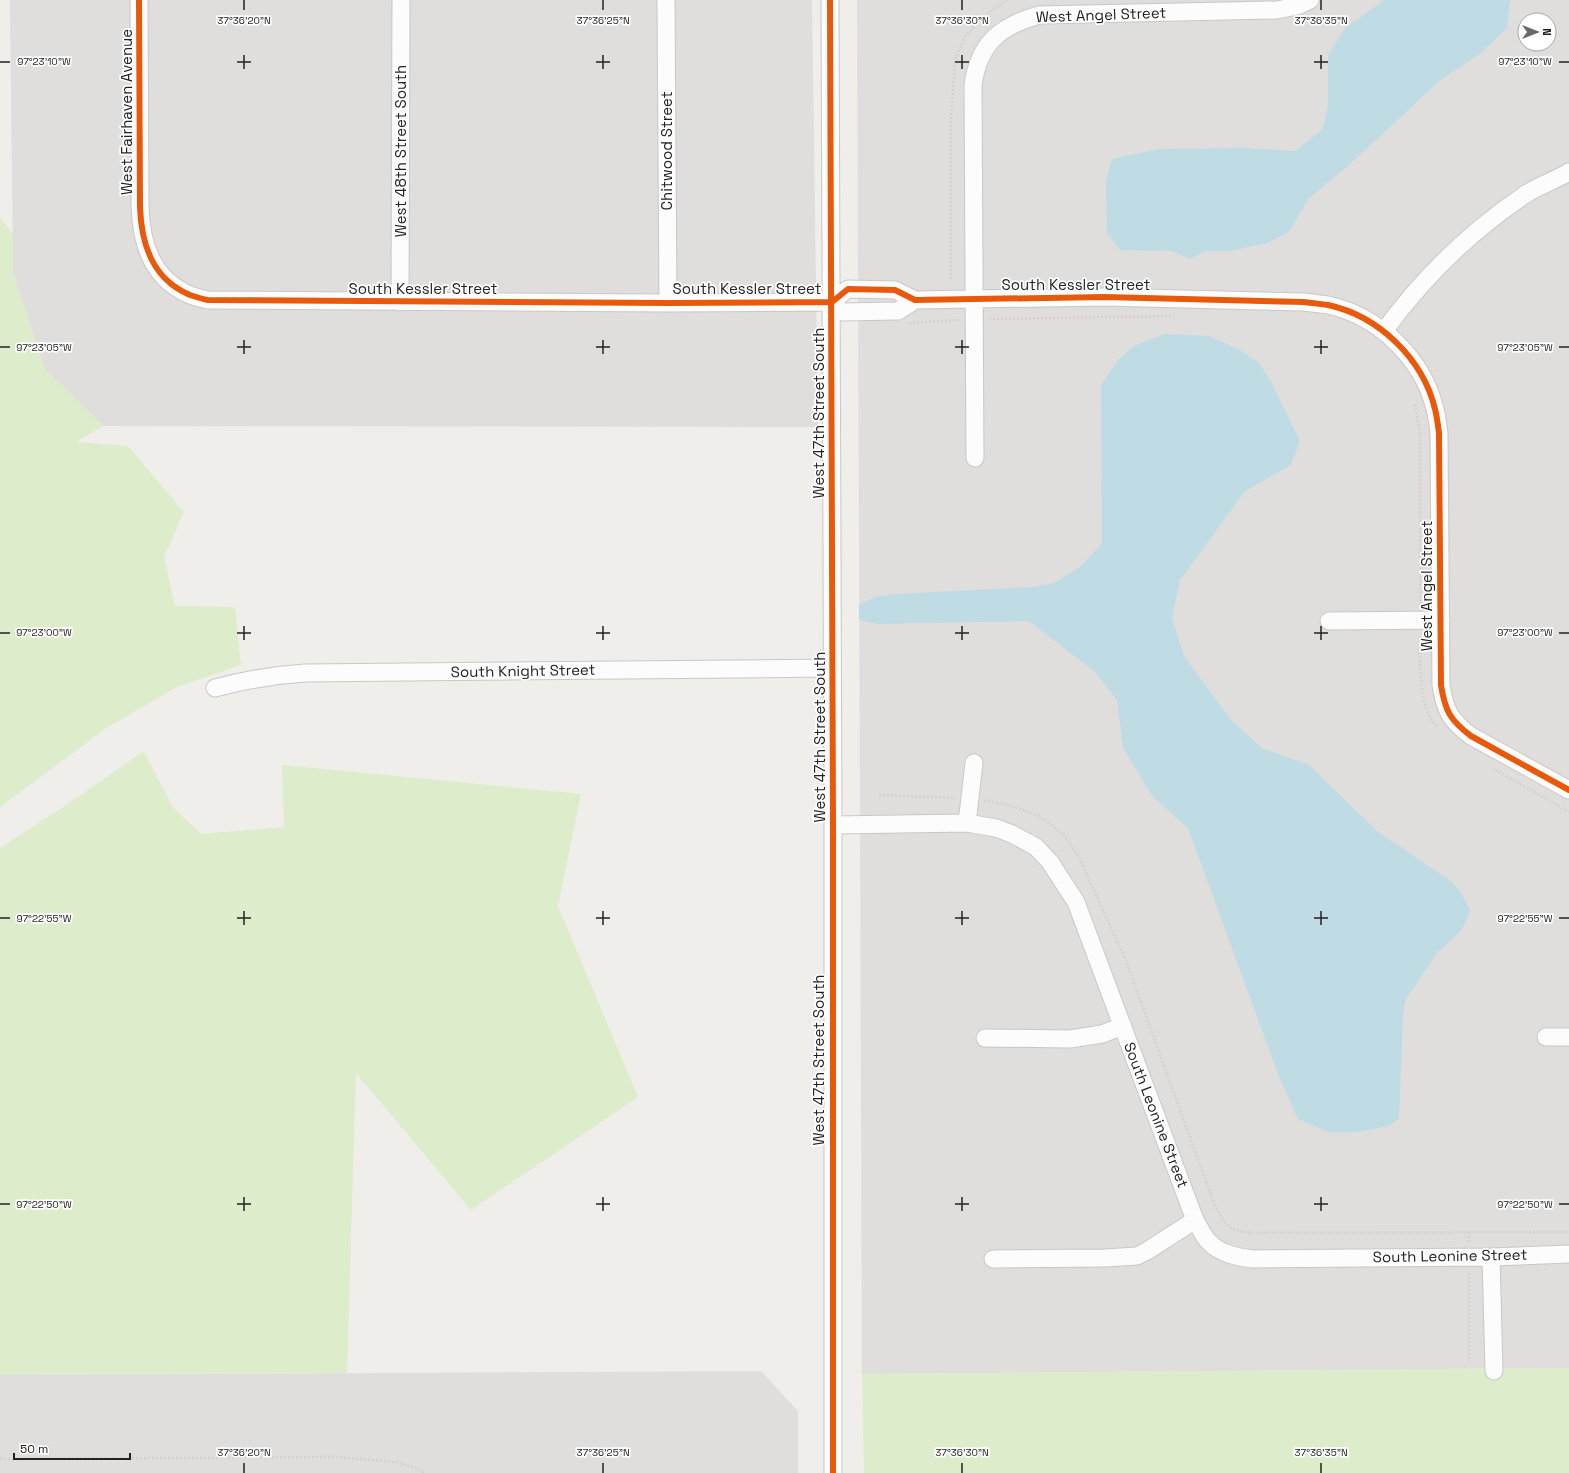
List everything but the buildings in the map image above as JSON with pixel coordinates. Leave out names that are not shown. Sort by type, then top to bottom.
[{"type":"street","name":"West Fairhaven Avenue","points":[[139,0],[140,223]]},
{"type":"street","name":"West 48th Street South","points":[[400,302],[401,0]]},
{"type":"street","name":"Chitwood Street","points":[[666,0],[668,303]]},
{"type":"street","name":"West 47th Street South","points":[[830,0],[832,302],[833,1473]]},
{"type":"street","name":"West Angel Street","points":[[975,458],[973,85],[976,69],[981,56],[991,41],[1004,29],[1019,21],[1040,15],[1277,10],[1297,6],[1310,0]]},
{"type":"street","points":[[1384,331],[1399,310],[1424,282],[1450,256],[1486,224],[1524,195],[1568,175]]},
{"type":"street","name":"South Kessler Street","points":[[140,223],[144,243],[150,257],[159,271],[172,284],[190,295],[208,300],[668,303],[832,302],[848,289],[895,290],[915,300],[1105,297],[1304,302],[1329,305],[1348,311],[1384,331]]},
{"type":"street","name":"South Kessler Street","points":[[832,302],[842,312],[898,311],[915,300]]},
{"type":"street","name":"West Angel Street","points":[[1384,331],[1399,345],[1415,364],[1427,385],[1435,409],[1439,433],[1441,685],[1443,699],[1449,714],[1458,726],[1471,736],[1569,790]]},
{"type":"street","points":[[1329,621],[1441,620]]},
{"type":"street","name":"South Knight Street","points":[[215,688],[273,675],[305,673],[832,668]]},
{"type":"street","points":[[967,822],[971,799],[974,763]]},
{"type":"street","name":"South Leonine Street","points":[[833,825],[967,822],[996,828],[1012,834],[1036,847],[1050,862],[1076,902],[1195,1220],[1208,1241],[1221,1251],[1236,1257],[1260,1259],[1491,1257],[1569,1254]]},
{"type":"street","points":[[985,1038],[1070,1039],[1102,1034],[1123,1026]]},
{"type":"street","points":[[1546,1037],[1569,1037]]},
{"type":"street","points":[[993,1260],[1137,1256],[1195,1220]]},
{"type":"street","points":[[1491,1257],[1494,1370]]},
{"type":"path","points":[[908,323],[975,319],[1177,316]]},
{"type":"path","points":[[1413,400],[1420,434],[1420,621],[1422,684],[1426,706],[1433,723],[1438,728]]},
{"type":"path","points":[[1490,766],[1569,812]]},
{"type":"path","points":[[880,795],[990,801],[1015,807],[1039,816],[1064,835],[1079,857],[1126,961],[1215,1206],[1224,1224],[1236,1231],[1259,1233],[1569,1232]]},
{"type":"path","points":[[1469,1232],[1469,1362]]},
{"type":"path","points":[[0,1459],[337,1458],[396,1462],[416,1468],[424,1473]]},
{"type":"shaded area","points":[[10,0],[812,0],[818,427],[103,426],[44,368],[13,272]]},
{"type":"shaded area","points":[[857,0],[1569,0],[1569,1368],[862,1374]]},
{"type":"shaded area","points":[[761,1371],[798,1411],[798,1473],[0,1473],[0,1375]]},
{"type":"green space","points":[[0,217],[13,234],[13,272],[44,368],[103,426],[76,442],[128,446],[184,512],[164,557],[175,606],[235,607],[241,665],[177,687],[105,729],[0,807]]},
{"type":"green space","points":[[144,751],[172,806],[201,834],[284,827],[282,765],[581,794],[558,906],[638,1097],[471,1210],[356,1073],[347,1373],[0,1375],[0,848],[69,803]]},
{"type":"green space","points":[[1569,1368],[1569,1473],[864,1473],[862,1374]]},
{"type":"water","points":[[1384,0],[1510,0],[1507,28],[1481,53],[1438,82],[1350,164],[1308,199],[1289,232],[1267,243],[1230,251],[1206,251],[1190,259],[1172,251],[1120,250],[1107,233],[1106,181],[1112,159],[1158,149],[1243,148],[1295,151],[1323,129],[1328,104],[1328,55],[1345,28]]},
{"type":"water","points":[[1165,334],[1209,336],[1240,350],[1259,363],[1272,384],[1300,441],[1291,465],[1245,491],[1180,580],[1172,618],[1184,656],[1231,720],[1262,748],[1309,765],[1377,831],[1452,882],[1462,894],[1470,910],[1464,926],[1453,939],[1437,953],[1406,999],[1403,1014],[1399,1118],[1389,1126],[1357,1132],[1329,1132],[1298,1119],[1278,1074],[1188,828],[1153,797],[1123,748],[1117,700],[1095,672],[1029,621],[877,624],[859,620],[859,605],[875,597],[896,594],[1032,587],[1054,583],[1080,567],[1102,543],[1101,385],[1118,360],[1134,346]]},
{"type":"cycle path","points":[[139,0],[140,206],[143,234],[151,259],[166,280],[177,288],[201,299],[668,303],[832,302],[848,289],[895,290],[915,300],[1105,297],[1304,302],[1328,305],[1365,319],[1396,342],[1409,357],[1420,373],[1429,391],[1436,412],[1439,433],[1441,685],[1444,702],[1453,720],[1471,736],[1569,790]]},
{"type":"cycle path","points":[[830,0],[833,825],[833,1473]]}]
